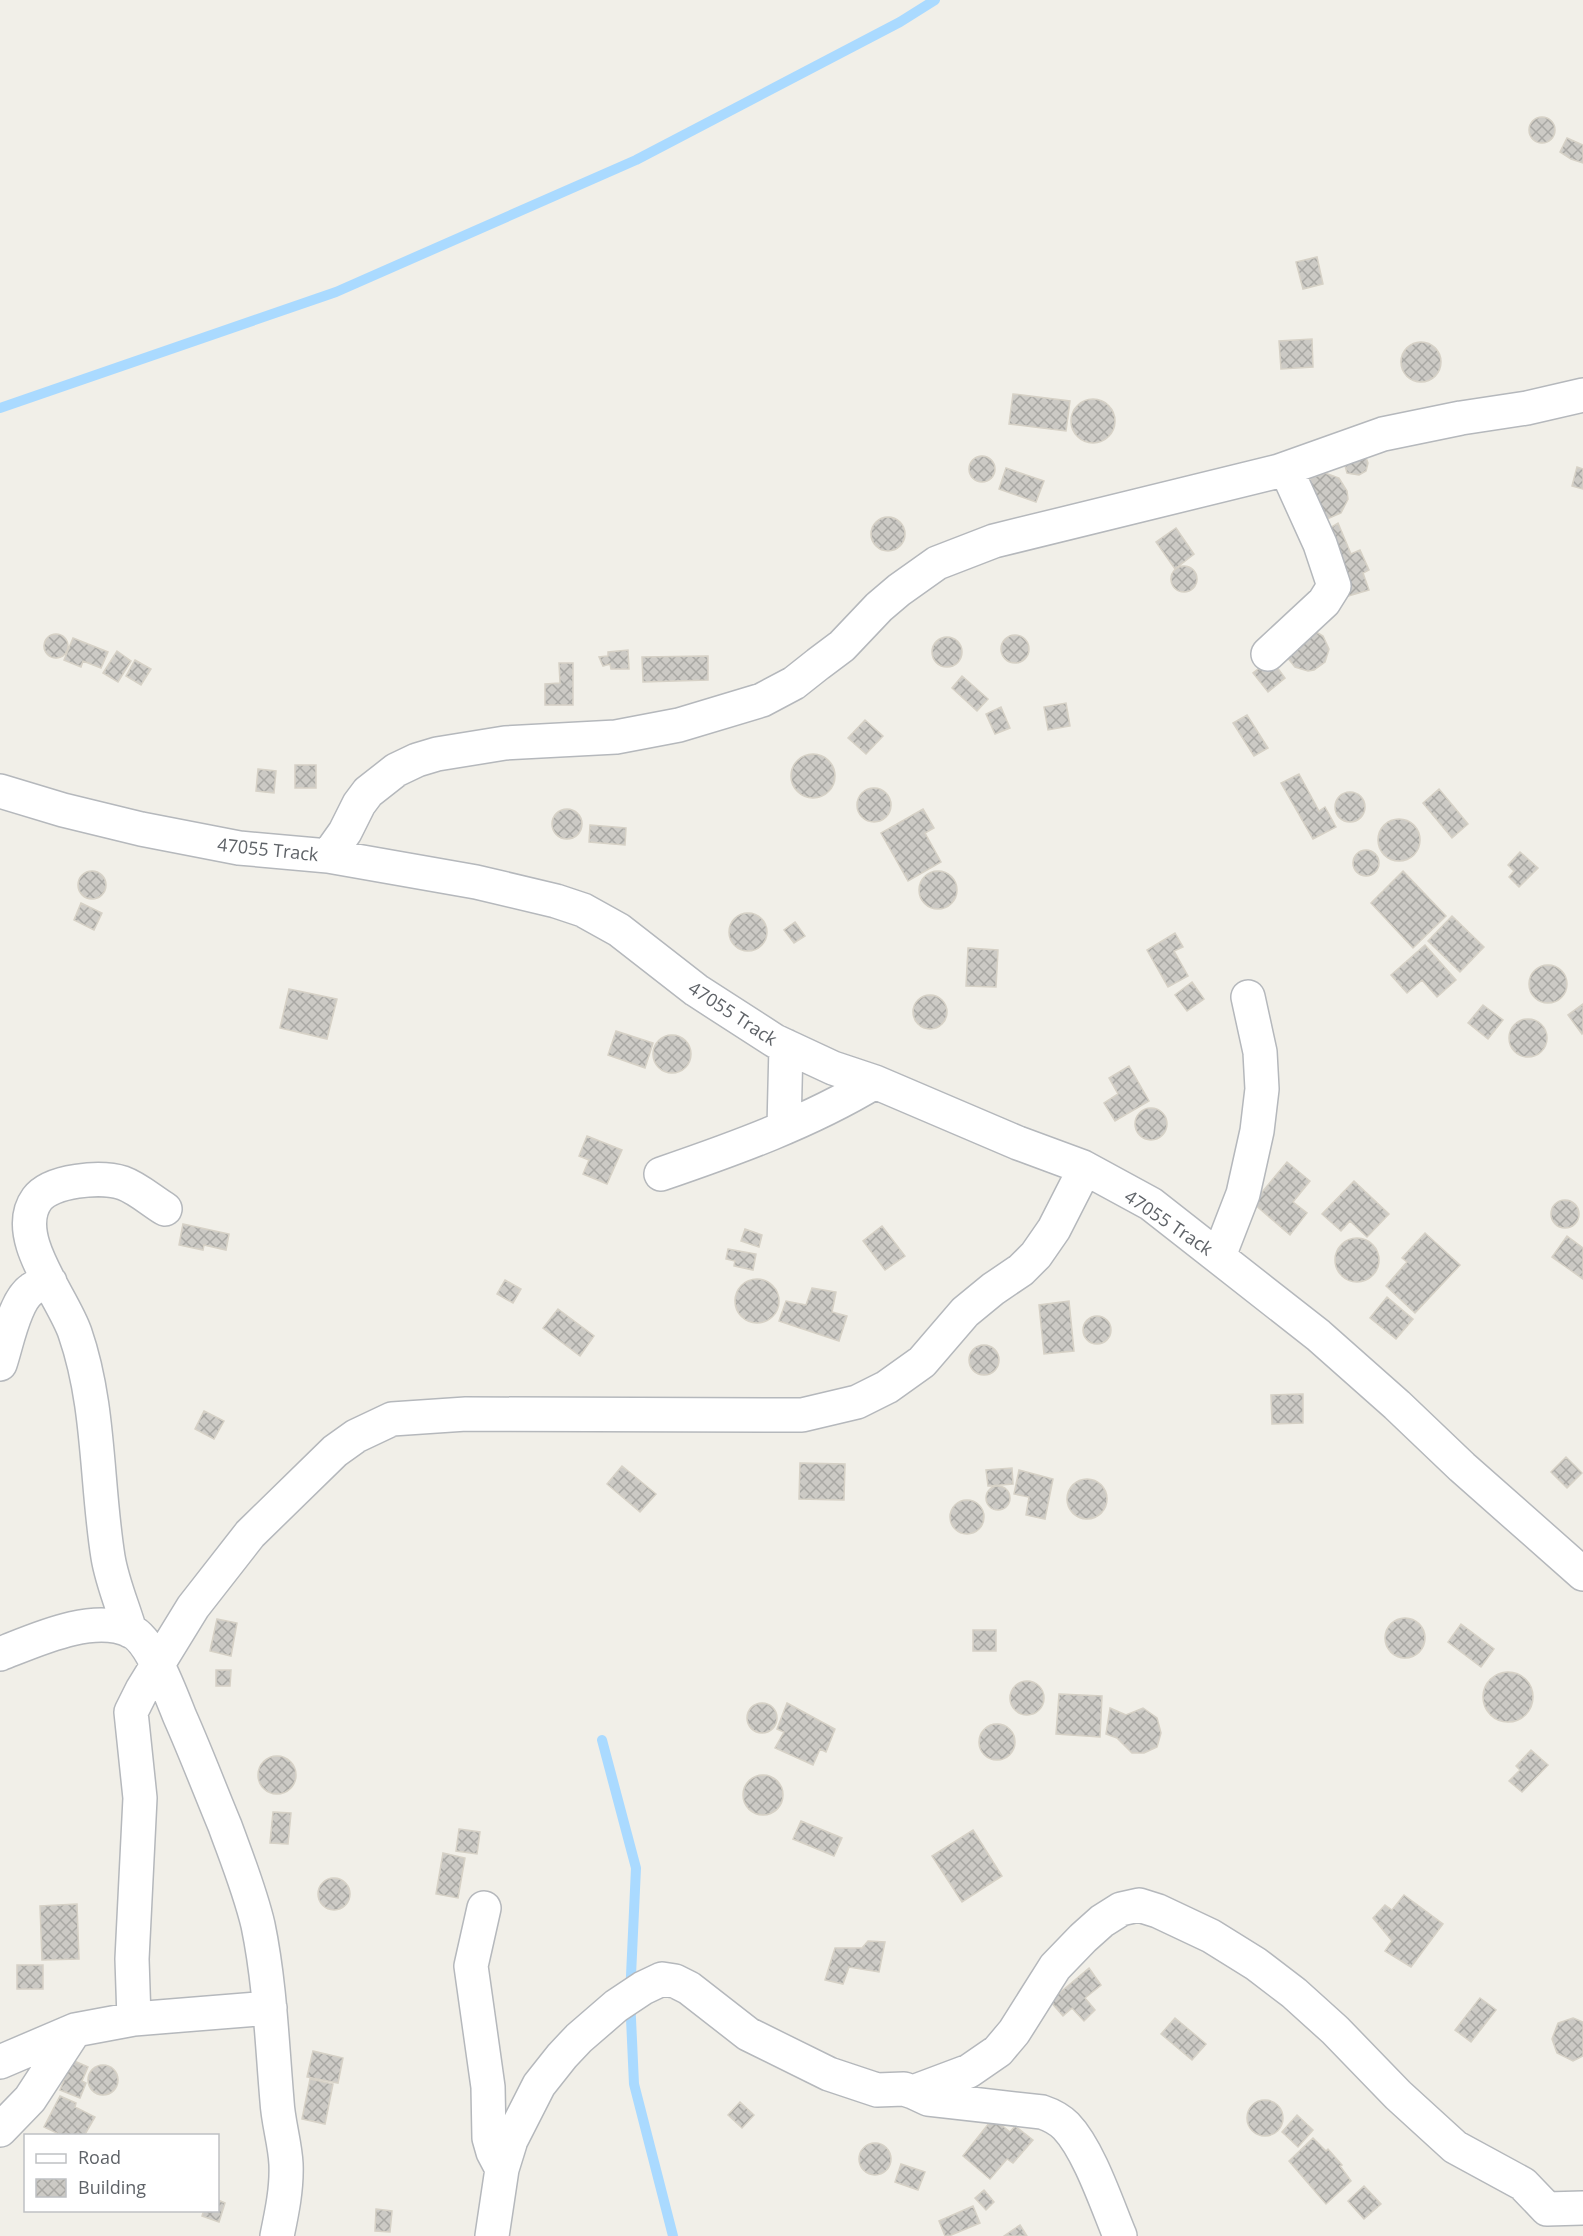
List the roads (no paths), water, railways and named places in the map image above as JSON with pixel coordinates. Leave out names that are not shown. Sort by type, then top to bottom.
[{"type":"street","points":[[328,856],[368,792],[396,770],[417,760],[437,754],[505,743],[616,736],[680,725],[762,700],[794,683],[842,646],[898,590],[937,563],[1004,538],[1286,469],[1383,434],[1461,418],[1527,408],[1583,395]]},
{"type":"street","points":[[1268,654],[1324,602],[1334,586],[1320,544],[1286,469]]},
{"type":"street","name":"47055 Track","points":[[0,791],[63,810],[141,829],[239,848],[328,856],[476,882],[556,901],[583,910],[619,930],[696,990],[786,1046],[833,1068],[875,1082],[1018,1143],[1083,1167],[1151,1204],[1318,1335],[1583,1574]]},
{"type":"street","points":[[1219,1256],[1243,1194],[1257,1131],[1262,1089],[1260,1052],[1248,997]]},
{"type":"street","points":[[784,1127],[786,1046]]},
{"type":"street","points":[[661,1174],[733,1149],[848,1098],[875,1082]]},
{"type":"street","points":[[134,2019],[132,1959],[140,1798],[131,1712],[157,1664],[193,1607],[250,1534],[335,1451],[356,1436],[392,1419],[466,1414],[802,1415],[857,1402],[887,1387],[922,1362],[964,1312],[993,1288],[1020,1270],[1036,1255],[1054,1229],[1080,1178],[1083,1167]]},
{"type":"street","points":[[130,1631],[108,1560],[94,1417],[83,1356],[70,1318],[36,1257],[30,1220],[37,1200],[51,1188],[95,1179],[123,1183],[165,1209]]},
{"type":"street","points":[[0,1364],[16,1312],[24,1297],[33,1288],[50,1282]]},
{"type":"street","points":[[0,1654],[57,1632],[88,1626],[114,1627],[130,1631],[140,1637],[157,1664],[200,1762],[242,1871],[258,1924],[270,2008],[278,2116],[286,2161],[286,2189],[277,2236]]},
{"type":"street","points":[[913,2092],[969,2071],[998,2051],[1014,2032],[1055,1967],[1083,1938],[1102,1921],[1121,1909],[1139,1905],[1158,1911],[1211,1936],[1256,1964],[1294,1993],[1398,2095],[1455,2147],[1523,2184],[1548,2223],[1583,2208]]},
{"type":"street","points":[[484,1908],[471,1966],[488,2087],[489,2138],[502,2169]]},
{"type":"street","points":[[492,2236],[502,2169],[511,2140],[539,2085],[562,2056],[616,2006],[643,1988],[662,1979],[689,1988],[748,2034],[829,2074],[876,2090],[904,2089],[928,2099],[1042,2112],[1056,2118],[1067,2127],[1083,2152],[1120,2236]]},
{"type":"street","points":[[0,2062],[75,2030],[134,2019],[270,2008]]},
{"type":"street","points":[[0,2130],[30,2099],[75,2030]]},
{"type":"waterway","points":[[0,408],[336,292],[636,160],[900,22],[935,0]]},
{"type":"waterway","points":[[602,1740],[636,1868],[630,1997],[634,2084],[673,2236]]}]
